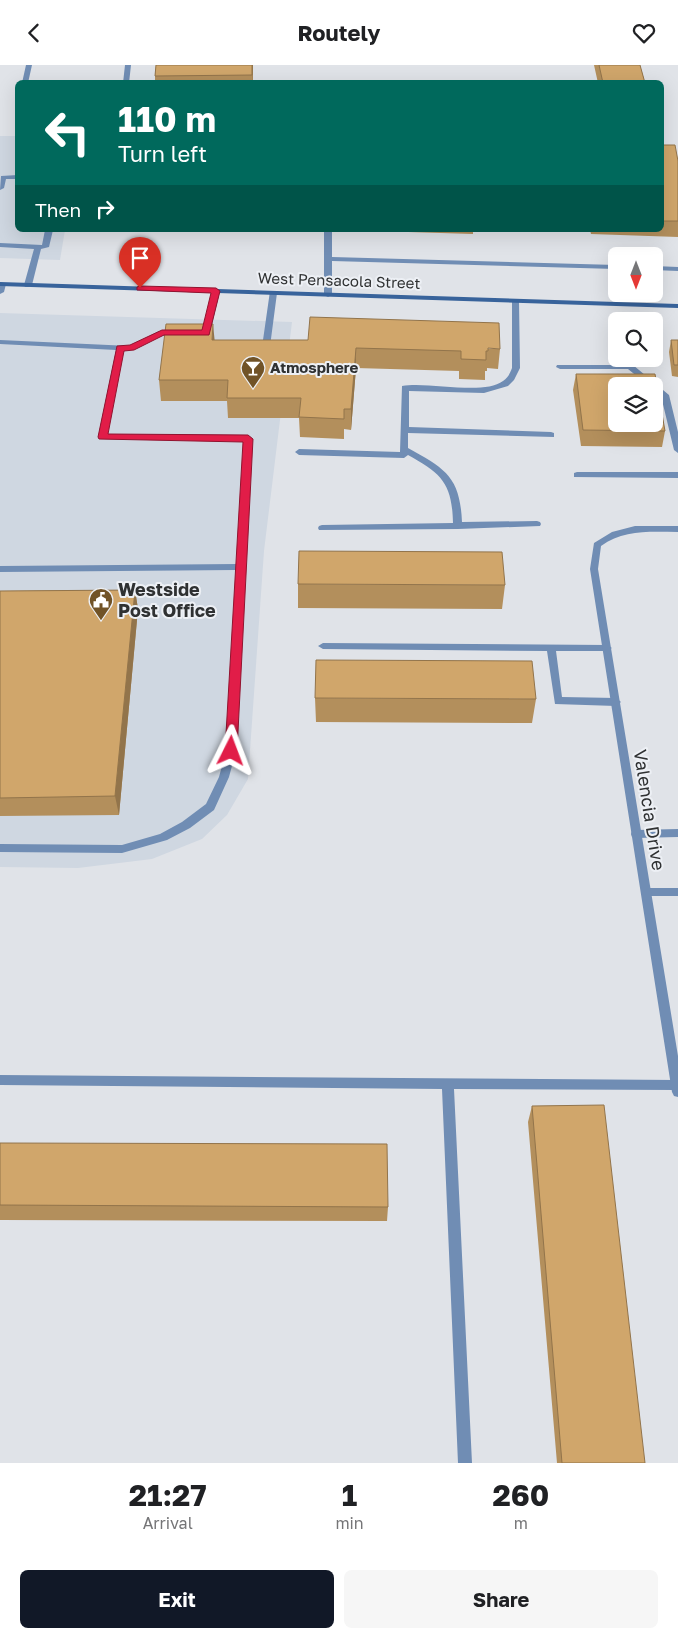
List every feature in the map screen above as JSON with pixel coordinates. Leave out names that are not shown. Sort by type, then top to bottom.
[{"type":"main road","name":"West Pensacola Street","points":[[1,286],[28,285],[678,306]]},
{"type":"street","points":[[26,80],[29,65]]},
{"type":"street","points":[[126,80],[128,65]]},
{"type":"street","points":[[0,189],[3,177],[15,177]]},
{"type":"street","points":[[0,245],[45,247],[49,232]]},
{"type":"street","points":[[328,232],[328,295]]},
{"type":"street","points":[[28,285],[38,246]]},
{"type":"street","points":[[328,259],[608,267]]},
{"type":"street","points":[[663,268],[678,269]]},
{"type":"street","points":[[0,341],[131,348],[162,333],[206,333],[216,291]]},
{"type":"street","points":[[265,357],[273,293]]},
{"type":"street","points":[[299,452],[404,455],[405,388],[484,390],[505,384],[511,378],[516,368],[515,301]]},
{"type":"street","points":[[0,847],[122,849],[163,837],[186,825],[210,807],[224,777],[231,751],[248,439],[102,437],[120,348]]},
{"type":"street","points":[[560,367],[630,367],[665,395],[674,415],[678,450]]},
{"type":"street","points":[[404,430],[551,435]]},
{"type":"street","points":[[404,449],[435,467],[448,482],[455,495],[458,526]]},
{"type":"street","points":[[577,475],[678,475]]},
{"type":"street","points":[[322,528],[537,525]]},
{"type":"street","name":"Valencia Drive","points":[[678,529],[621,532],[605,537],[597,545],[594,569],[678,1088]]},
{"type":"street","points":[[0,569],[241,567]]},
{"type":"street","points":[[323,647],[607,647]]},
{"type":"street","points":[[551,647],[558,701],[616,702]]},
{"type":"street","points":[[636,834],[678,833]]},
{"type":"street","points":[[646,892],[678,892]]},
{"type":"street","points":[[0,1080],[678,1088]]},
{"type":"street","points":[[448,1084],[465,1463]]},
{"type":"shaded area","points":[[0,136],[15,136],[15,232],[65,232],[60,260],[0,258]]},
{"type":"shaded area","points":[[0,313],[292,322],[264,551],[248,779],[227,815],[202,839],[152,859],[78,868],[0,867]]},
{"type":"building","points":[[156,65],[252,65],[252,75],[155,76]]},
{"type":"building","points":[[599,65],[640,65],[644,80],[602,80]]},
{"type":"building","points":[[664,145],[675,145],[678,161],[678,221],[664,221]]},
{"type":"building","points":[[310,317],[499,323],[500,349],[488,348],[486,360],[461,359],[461,351],[356,348],[351,409],[344,409],[344,419],[299,417],[301,398],[227,398],[228,380],[159,380],[166,324],[213,324],[212,340],[308,340]]},
{"type":"building","points":[[671,340],[678,340],[678,365],[674,365]]},
{"type":"building","points":[[576,374],[655,374],[656,377],[608,377],[608,430],[583,430]]},
{"type":"building","points":[[299,551],[502,552],[505,585],[298,584]]},
{"type":"building","points":[[135,590],[115,796],[0,798],[0,591]]},
{"type":"building","points":[[316,660],[532,661],[536,699],[315,698]]},
{"type":"building","points":[[604,1105],[645,1463],[562,1463],[532,1106]]},
{"type":"building","points":[[0,1143],[387,1144],[388,1207],[0,1205]]},
{"type":"place","name":"Atmosphere","points":[[253,389]]},
{"type":"place","name":"Westside Post Office","points":[[101,621]]},
{"type":"route","points":[[140,288],[216,291],[206,333],[162,333],[131,348],[120,348],[102,437],[248,439],[231,751]]}]
